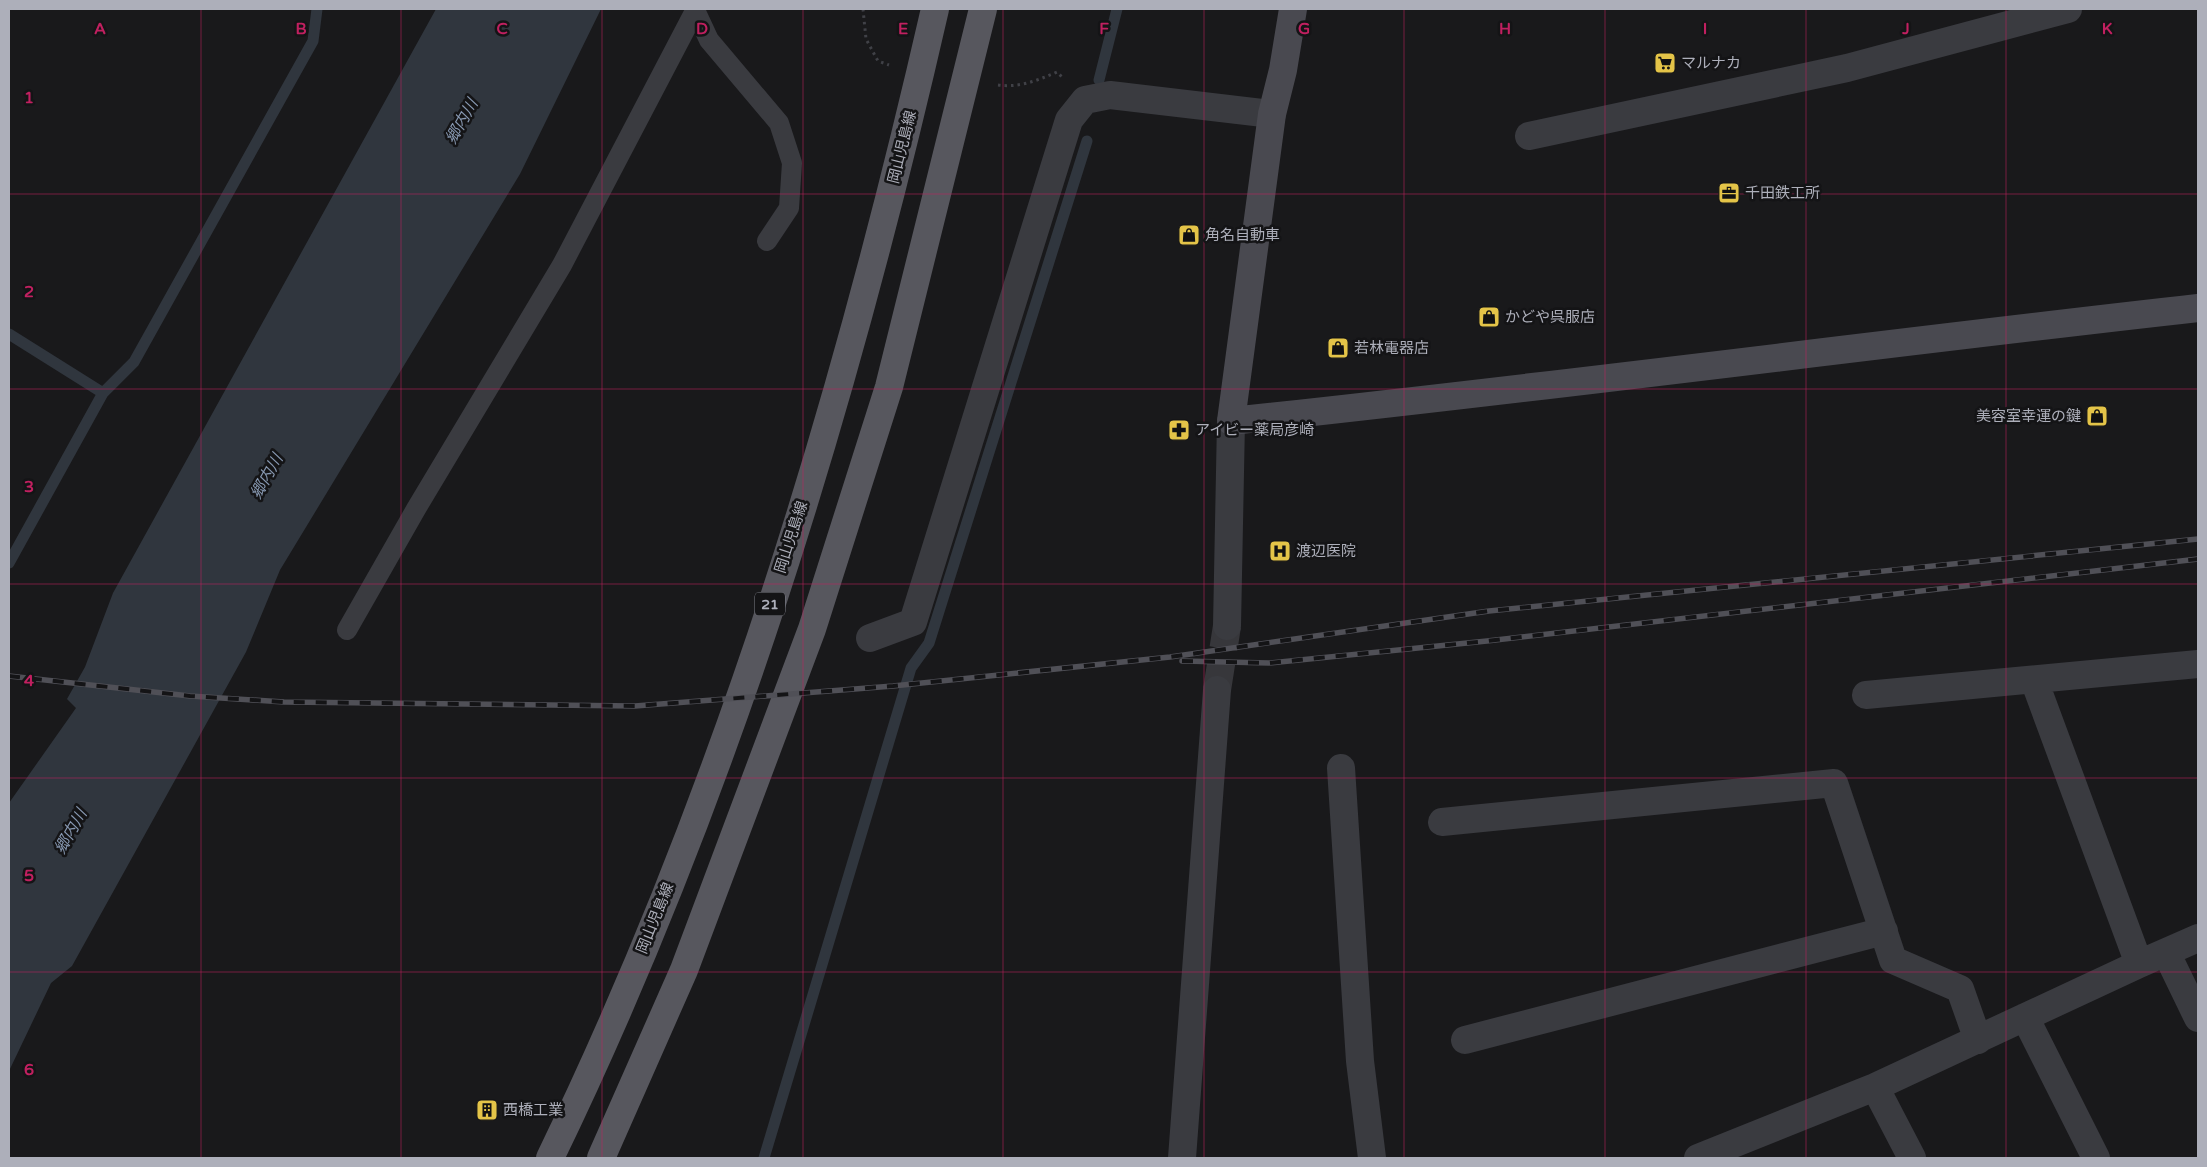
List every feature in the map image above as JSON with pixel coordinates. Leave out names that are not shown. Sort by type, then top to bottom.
[{"type":"main road","name":"岡山児島線","points":[[550,1158],[598,1057],[708,788],[762,628],[844,370],[899,163],[933,19]]},
{"type":"main road","points":[[601,1158],[684,970],[812,629],[889,387],[980,21]]},
{"type":"street","points":[[1227,626],[1231,421],[1272,114],[1283,70],[1293,9]]},
{"type":"street","points":[[1529,136],[1847,68],[2066,9]]},
{"type":"street","points":[[870,638],[913,622],[1069,120],[1085,100],[1110,94],[1272,114]]},
{"type":"street","points":[[1231,421],[1498,393],[1911,340],[2198,308]]},
{"type":"street","points":[[1866,695],[2198,664]]},
{"type":"street","points":[[2034,680],[2139,964]]},
{"type":"street","points":[[1182,1158],[1217,690]]},
{"type":"street","points":[[1341,768],[1360,1061],[1372,1158]]},
{"type":"street","points":[[1442,822],[1834,783],[1893,960],[1960,988],[1978,1040]]},
{"type":"street","points":[[1465,1040],[1884,931]]},
{"type":"street","points":[[1698,1158],[1876,1087],[2198,938]]},
{"type":"street","points":[[2166,952],[2198,1018]]},
{"type":"street","points":[[2025,1017],[2096,1158]]},
{"type":"street","points":[[1876,1087],[1912,1158]]},
{"type":"lane","points":[[696,9],[708,40],[779,123],[792,163],[789,208],[767,241]]},
{"type":"lane","points":[[347,630],[416,509],[562,265],[696,9]]},
{"type":"water","name":"郷内川","points":[[436,9],[601,9],[520,174],[280,570],[246,652],[72,966],[51,983],[9,1071],[9,803],[76,708],[67,699],[85,667],[113,593]]},
{"type":"waterway","points":[[9,563],[103,393],[134,362],[313,41],[317,9]]},
{"type":"waterway","points":[[1099,80],[1117,9]]},
{"type":"waterway","points":[[764,1158],[911,668],[929,643],[1087,141]]},
{"type":"waterway","points":[[9,334],[103,393]]},
{"type":"tunnel","points":[[1217,690],[1227,626]]},
{"type":"railway","points":[[9,676],[190,696],[284,702],[635,706],[893,686],[1170,657],[1489,611],[2198,539]]},
{"type":"railway","points":[[1182,661],[1269,663],[1487,641],[2198,559]]},
{"type":"place","name":"マルナカ","points":[[1665,63]]},
{"type":"place","name":"千田鉄工所","points":[[1729,193]]},
{"type":"place","name":"角名自動車","points":[[1189,235]]},
{"type":"place","name":"かどや呉服店","points":[[1489,317]]},
{"type":"place","name":"若林電器店","points":[[1338,348]]},
{"type":"place","name":"美容室幸運の鍵","points":[[2097,416]]},
{"type":"place","name":"アイビー薬局彦崎","points":[[1179,430]]},
{"type":"place","name":"渡辺医院","points":[[1280,551]]},
{"type":"place","name":"西橋工業","points":[[487,1110]]}]
